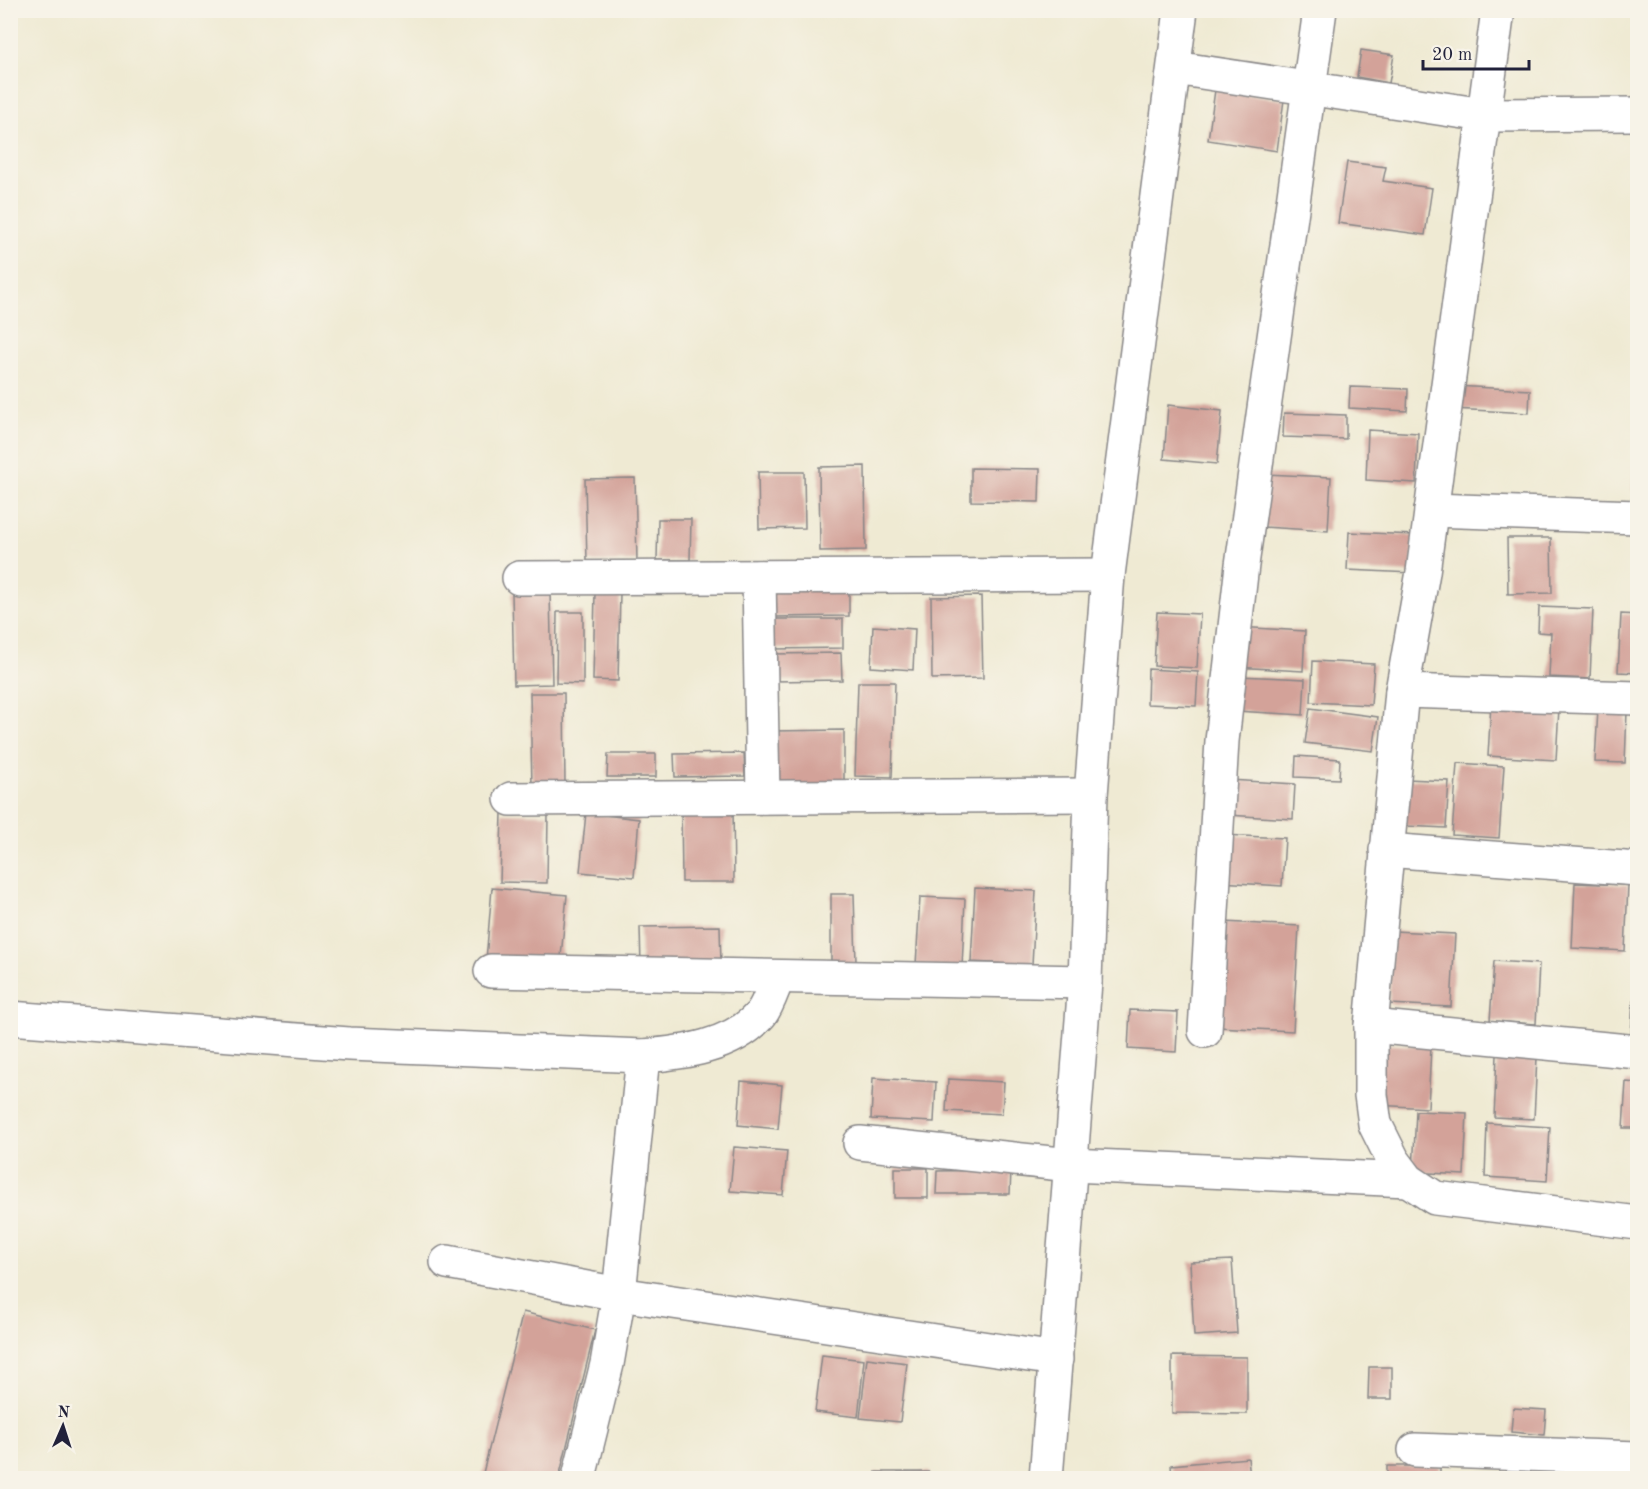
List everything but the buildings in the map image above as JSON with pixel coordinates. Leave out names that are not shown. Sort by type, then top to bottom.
[{"type":"street","points":[[1047,1479],[1085,982],[1091,795],[1108,575],[1181,10]]},
{"type":"street","points":[[1205,1031],[1222,741],[1242,565],[1311,88],[1320,10]]},
{"type":"street","points":[[1498,10],[1431,510],[1402,691],[1371,1026],[1371,1095],[1375,1124],[1393,1160],[1408,1180],[1435,1198],[1638,1223]]},
{"type":"street","points":[[1175,68],[1484,115],[1638,114]]},
{"type":"street","points":[[1431,510],[1638,517]]},
{"type":"street","points":[[519,578],[1108,575]]},
{"type":"street","points":[[759,577],[763,797]]},
{"type":"street","points":[[1402,691],[1638,698]]},
{"type":"street","points":[[511,799],[1091,795]]},
{"type":"street","points":[[1386,850],[1638,869]]},
{"type":"street","points":[[491,970],[1085,982]]},
{"type":"street","points":[[10,1018],[349,1044],[643,1056],[678,1053],[726,1039],[760,1015],[778,977]]},
{"type":"street","points":[[1371,1026],[1638,1052]]},
{"type":"street","points":[[580,1473],[608,1364],[619,1294],[643,1056]]},
{"type":"street","points":[[860,1143],[1071,1165],[1408,1180]]},
{"type":"street","points":[[447,1262],[619,1294],[1056,1359]]},
{"type":"street","points":[[1415,1449],[1638,1458]]}]
